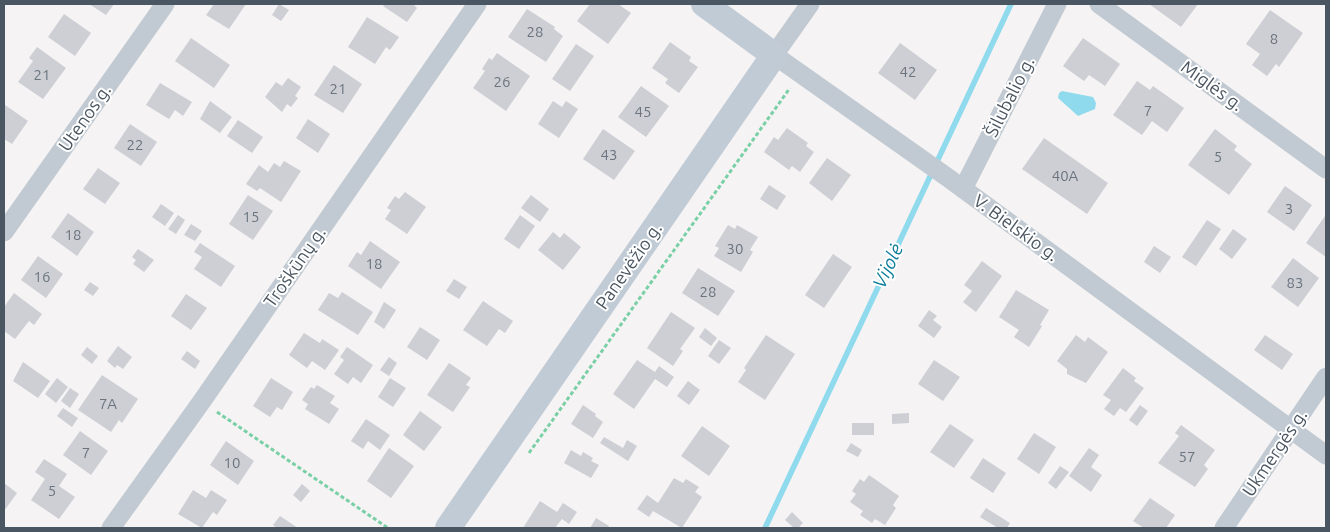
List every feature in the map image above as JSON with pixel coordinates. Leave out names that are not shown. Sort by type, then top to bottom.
[{"type":"street","name":"Utenos g.","points":[[4,232],[165,4]]},
{"type":"street","name":"Troškūnų g.","points":[[112,528],[202,402],[477,4]]},
{"type":"street","name":"V. Bielskio g.","points":[[704,4],[963,189],[1326,455]]},
{"type":"street","name":"Panevėžio g.","points":[[448,528],[810,4]]},
{"type":"street","name":"Šilubalio g.","points":[[963,189],[1057,4]]},
{"type":"street","name":"Miglės g.","points":[[1099,4],[1326,169]]},
{"type":"street","name":"Ukmergės g.","points":[[1224,528],[1326,377]]},
{"type":"path","points":[[528,455],[801,73]]},
{"type":"path","points":[[202,402],[388,528]]},
{"type":"water","points":[[1062,91],[1093,97],[1096,103],[1095,109],[1078,116],[1058,98],[1059,93]]},
{"type":"building","points":[[89,4],[114,4],[106,15]]},
{"type":"building","points":[[214,4],[246,4],[229,29],[206,15]]},
{"type":"building","points":[[279,4],[289,10],[281,21],[272,15]]},
{"type":"building","points":[[385,4],[413,4],[417,8],[407,22],[383,6]]},
{"type":"building","points":[[590,4],[618,4],[631,13],[608,44],[577,21]]},
{"type":"building","points":[[1149,4],[1198,4],[1181,27]]},
{"type":"building","points":[[527,9],[555,27],[554,29],[563,36],[546,62],[508,37]]},
{"type":"building","points":[[1270,10],[1303,33],[1279,67],[1276,64],[1267,76],[1252,65],[1260,54],[1246,44]]},
{"type":"building","points":[[64,14],[91,33],[75,56],[48,37]]},
{"type":"building","points":[[367,17],[399,37],[390,50],[386,47],[375,64],[348,47]]},
{"type":"building","points":[[191,38],[230,65],[214,88],[175,61]]},
{"type":"building","points":[[1083,38],[1120,64],[1105,86],[1089,75],[1084,81],[1063,66]]},
{"type":"building","points":[[670,42],[691,57],[689,61],[698,67],[679,93],[665,83],[668,79],[652,68]]},
{"type":"building","points":[[900,43],[937,70],[915,100],[878,73]]},
{"type":"building","points":[[576,44],[594,56],[570,91],[552,79]]},
{"type":"building","points":[[37,47],[66,68],[43,99],[18,82],[33,61],[29,58]]},
{"type":"building","points":[[497,53],[530,76],[506,111],[473,88],[485,71],[482,69],[489,58],[492,60]]},
{"type":"building","points":[[334,65],[362,84],[343,113],[314,95]]},
{"type":"building","points":[[288,78],[301,87],[295,96],[298,98],[291,107],[287,104],[282,112],[265,97],[276,82],[282,86]]},
{"type":"building","points":[[1137,81],[1150,90],[1153,86],[1184,108],[1167,132],[1152,121],[1142,135],[1113,115]]},
{"type":"building","points":[[160,83],[192,102],[183,116],[175,110],[169,119],[146,105]]},
{"type":"building","points":[[641,86],[669,106],[646,137],[618,117]]},
{"type":"building","points":[[210,101],[232,117],[220,133],[200,119]]},
{"type":"building","points":[[553,101],[562,107],[566,101],[578,109],[559,138],[538,124]]},
{"type":"building","points":[[5,105],[28,121],[12,144],[4,139]]},
{"type":"building","points":[[308,119],[330,134],[318,153],[296,138]]},
{"type":"building","points":[[238,120],[263,137],[252,153],[227,136]]},
{"type":"building","points":[[130,124],[157,142],[141,166],[114,148]]},
{"type":"building","points":[[787,128],[808,143],[806,146],[814,152],[800,172],[792,166],[789,170],[764,152],[774,137],[778,140]]},
{"type":"building","points":[[603,129],[635,151],[614,180],[583,159]]},
{"type":"building","points":[[1215,129],[1237,146],[1234,150],[1252,164],[1229,195],[1188,165]]},
{"type":"building","points":[[1044,138],[1108,183],[1087,214],[1022,169]]},
{"type":"building","points":[[827,158],[851,175],[832,201],[809,183]]},
{"type":"building","points":[[284,161],[301,171],[281,202],[260,188],[257,191],[246,184],[259,165],[268,172],[274,163],[280,167]]},
{"type":"building","points":[[98,168],[120,183],[105,204],[83,189]]},
{"type":"building","points":[[769,185],[786,196],[777,210],[760,199]]},
{"type":"building","points":[[1285,186],[1312,205],[1294,231],[1267,212]]},
{"type":"building","points":[[405,192],[426,207],[407,234],[385,219],[391,210],[387,208],[395,196],[399,199]]},
{"type":"building","points":[[248,195],[273,211],[253,240],[229,224]]},
{"type":"building","points":[[531,195],[549,209],[540,222],[521,208]]},
{"type":"building","points":[[161,204],[174,213],[165,226],[152,217]]},
{"type":"building","points":[[68,213],[94,232],[77,256],[51,237]]},
{"type":"building","points":[[178,215],[185,220],[176,234],[168,229]]},
{"type":"building","points":[[520,215],[535,226],[519,249],[504,239]]},
{"type":"building","points":[[1326,217],[1326,257],[1306,243]]},
{"type":"building","points":[[1207,220],[1221,229],[1196,266],[1182,257]]},
{"type":"building","points":[[191,224],[202,231],[195,241],[184,235]]},
{"type":"building","points":[[728,225],[735,229],[737,225],[758,237],[750,250],[753,252],[741,272],[714,256],[719,248],[715,246]]},
{"type":"building","points":[[1233,229],[1247,239],[1232,259],[1219,249]]},
{"type":"building","points":[[553,232],[560,238],[564,233],[581,247],[563,270],[538,250]]},
{"type":"building","points":[[370,241],[400,262],[381,289],[348,266],[357,252],[361,255]]},
{"type":"building","points":[[200,243],[235,266],[221,287],[194,269],[202,257],[194,252]]},
{"type":"building","points":[[1154,246],[1171,257],[1160,273],[1144,262]]},
{"type":"building","points":[[138,249],[154,260],[144,272],[133,264],[136,260],[132,257]]},
{"type":"building","points":[[833,254],[852,267],[824,308],[805,295]]},
{"type":"building","points":[[38,256],[63,274],[46,298],[21,280]]},
{"type":"building","points":[[1293,258],[1319,278],[1298,307],[1271,287]]},
{"type":"building","points":[[982,261],[1002,276],[976,312],[963,302],[972,291],[964,285]]},
{"type":"building","points":[[698,268],[735,291],[718,316],[682,293]]},
{"type":"building","points":[[454,279],[467,287],[459,299],[446,291]]},
{"type":"building","points":[[90,282],[99,288],[93,296],[84,290]]},
{"type":"building","points":[[1016,290],[1049,310],[1029,347],[1014,337],[1019,330],[999,317]]},
{"type":"building","points":[[342,292],[373,312],[358,335],[318,310],[329,293],[338,298]]},
{"type":"building","points":[[14,293],[42,314],[34,325],[29,321],[15,339],[4,331],[4,307]]},
{"type":"building","points":[[186,294],[207,308],[191,330],[171,316]]},
{"type":"building","points":[[483,301],[513,321],[505,333],[499,329],[487,346],[463,330]]},
{"type":"building","points":[[384,302],[396,310],[384,329],[374,322]]},
{"type":"building","points":[[929,310],[937,316],[933,320],[942,327],[934,338],[918,326]]},
{"type":"building","points":[[671,312],[695,328],[680,349],[683,351],[673,366],[647,348]]},
{"type":"building","points":[[420,327],[440,340],[427,360],[407,347]]},
{"type":"building","points":[[705,328],[717,338],[711,346],[699,337]]},
{"type":"building","points":[[304,333],[320,343],[322,339],[339,350],[325,370],[312,361],[307,368],[289,355]]},
{"type":"building","points":[[766,335],[795,354],[765,400],[738,382],[746,370],[744,368]]},
{"type":"building","points":[[1076,335],[1085,342],[1088,337],[1108,352],[1086,383],[1067,374],[1067,369],[1057,361]]},
{"type":"building","points":[[1265,335],[1293,354],[1282,370],[1254,350]]},
{"type":"building","points":[[719,340],[731,348],[719,364],[708,356]]},
{"type":"building","points":[[118,346],[132,357],[123,369],[117,365],[115,368],[107,361]]},
{"type":"building","points":[[87,347],[98,356],[92,364],[81,355]]},
{"type":"building","points":[[347,347],[373,365],[361,383],[353,377],[348,384],[334,374],[344,360],[340,357]]},
{"type":"building","points":[[187,351],[200,361],[195,369],[181,359]]},
{"type":"building","points":[[389,357],[397,363],[389,376],[380,370]]},
{"type":"building","points":[[637,360],[655,372],[659,366],[674,377],[667,387],[655,379],[634,409],[613,394]]},
{"type":"building","points":[[934,360],[960,377],[943,401],[918,384]]},
{"type":"building","points":[[23,362],[50,381],[38,398],[13,381]]},
{"type":"building","points":[[449,363],[471,378],[466,385],[470,387],[453,412],[427,395]]},
{"type":"building","points":[[1123,368],[1136,378],[1134,381],[1144,388],[1126,412],[1120,408],[1114,416],[1104,409],[1111,400],[1103,395]]},
{"type":"building","points":[[102,375],[138,399],[122,423],[119,420],[111,432],[78,410]]},
{"type":"building","points":[[57,378],[68,387],[56,403],[45,394]]},
{"type":"building","points":[[271,378],[293,392],[282,410],[277,407],[270,417],[253,406]]},
{"type":"building","points":[[390,378],[406,388],[393,407],[378,397]]},
{"type":"building","points":[[688,381],[700,390],[689,405],[677,396]]},
{"type":"building","points":[[317,385],[335,396],[330,403],[339,409],[329,424],[305,409],[308,404],[302,400],[311,387],[314,389]]},
{"type":"building","points":[[70,388],[79,394],[70,408],[61,401]]},
{"type":"building","points":[[583,405],[596,414],[595,416],[603,422],[593,438],[571,424]]},
{"type":"building","points":[[1140,405],[1148,411],[1137,426],[1129,420]]},
{"type":"building","points":[[63,408],[78,418],[72,427],[57,416]]},
{"type":"building","points":[[420,411],[442,427],[424,451],[403,435]]},
{"type":"building","points":[[909,413],[909,423],[892,424],[892,414]]},
{"type":"building","points":[[366,419],[390,435],[380,450],[368,441],[363,449],[351,441]]},
{"type":"building","points":[[852,423],[874,423],[874,435],[852,435]]},
{"type":"building","points":[[950,424],[974,440],[954,468],[930,452]]},
{"type":"building","points":[[1181,425],[1215,450],[1204,465],[1208,469],[1195,487],[1158,463],[1179,436],[1175,433]]},
{"type":"building","points":[[702,426],[730,446],[709,476],[681,456]]},
{"type":"building","points":[[80,431],[108,451],[91,475],[63,455]]},
{"type":"building","points":[[1034,433],[1056,447],[1039,474],[1017,459]]},
{"type":"building","points":[[604,437],[623,448],[627,440],[637,446],[628,461],[600,443]]},
{"type":"building","points":[[226,441],[254,461],[238,485],[210,465]]},
{"type":"building","points":[[851,443],[862,450],[858,457],[846,451]]},
{"type":"building","points":[[389,448],[414,466],[391,498],[367,481]]},
{"type":"building","points":[[1089,448],[1099,455],[1091,467],[1102,475],[1091,492],[1069,476]]},
{"type":"building","points":[[571,450],[581,456],[583,452],[593,458],[591,461],[599,465],[591,478],[564,463]]},
{"type":"building","points":[[983,458],[1006,473],[993,493],[970,478]]},
{"type":"building","points":[[44,459],[67,474],[59,486],[75,497],[59,519],[31,500],[45,479],[35,472]]},
{"type":"building","points":[[1060,466],[1069,472],[1056,489],[1048,483]]},
{"type":"building","points":[[869,475],[899,496],[893,505],[896,508],[885,525],[875,519],[872,523],[860,515],[863,511],[850,502],[856,494],[852,491],[860,479],[864,482]]},
{"type":"building","points":[[674,478],[683,483],[686,479],[699,487],[695,492],[702,497],[682,528],[653,511],[649,517],[637,509],[647,495],[658,503]]},
{"type":"building","points":[[4,483],[17,493],[4,511]]},
{"type":"building","points":[[302,484],[310,491],[301,502],[293,495]]},
{"type":"building","points":[[193,490],[206,498],[211,490],[227,500],[217,515],[213,512],[202,528],[178,514]]},
{"type":"building","points":[[1150,498],[1175,515],[1166,528],[1144,528],[1133,521]]},
{"type":"building","points":[[540,501],[557,512],[563,503],[577,512],[569,524],[562,519],[555,528],[523,528]]},
{"type":"building","points":[[986,508],[1010,523],[1007,528],[998,528],[980,517]]},
{"type":"building","points":[[792,512],[803,523],[798,528],[794,528],[785,520]]},
{"type":"building","points":[[280,516],[298,528],[277,528],[273,525]]},
{"type":"building","points":[[596,518],[609,526],[608,528],[590,528]]},
{"type":"waterway","name":"Vijolė","points":[[765,528],[1011,4]]}]
